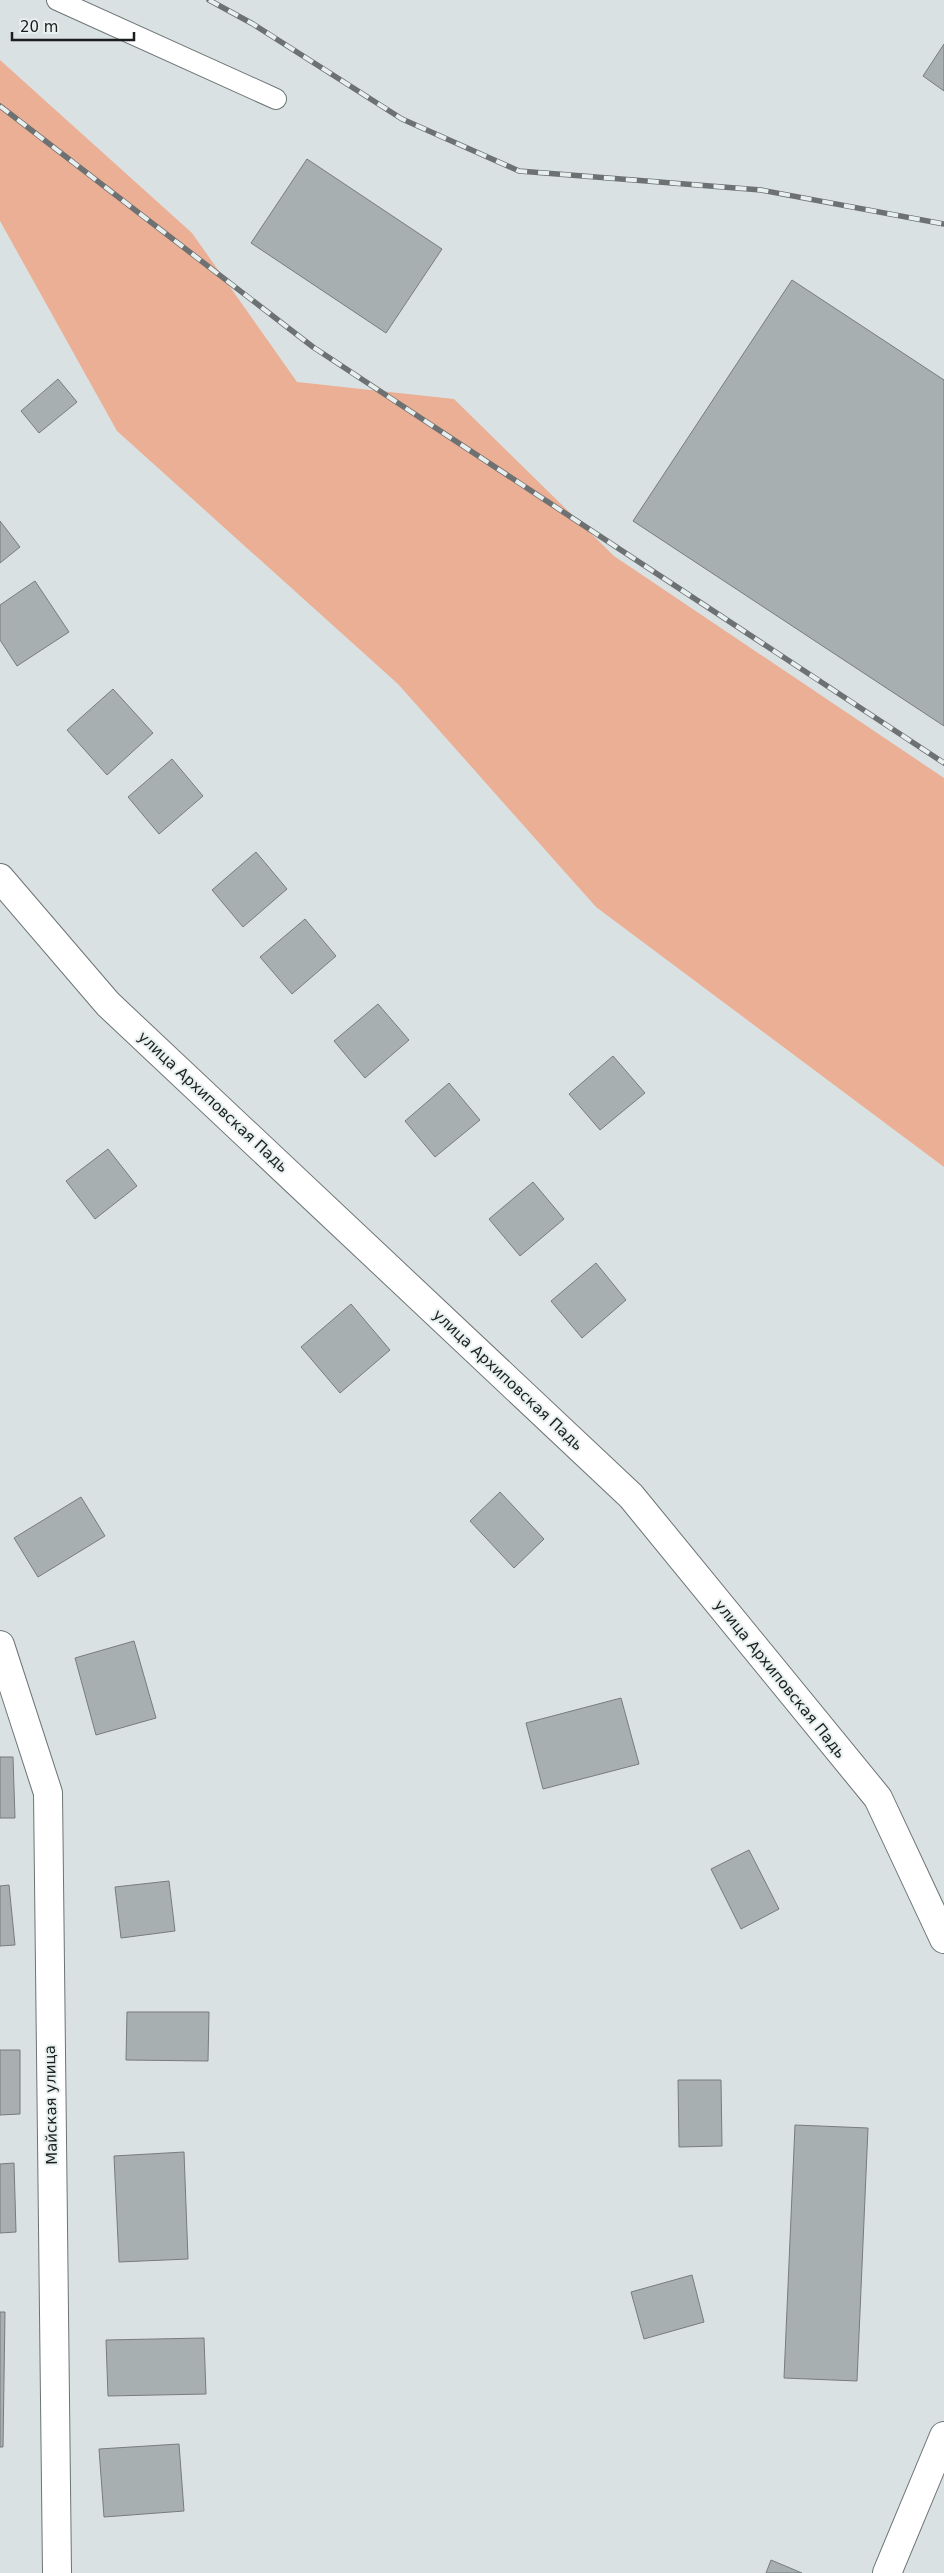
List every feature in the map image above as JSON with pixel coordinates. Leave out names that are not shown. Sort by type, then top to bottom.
[{"type":"street","name":"улица Архиповская Падь","points":[[0,878],[108,1004],[630,1496],[878,1798],[944,1939]]},
{"type":"street","name":"Майская улица","points":[[0,1645],[48,1794],[57,2573]]},
{"type":"street","points":[[887,2573],[944,2436]]},
{"type":"lane","points":[[56,0],[276,99]]},
{"type":"shaded area","points":[[0,60],[192,233],[297,382],[454,399],[614,556],[944,778],[944,1167],[596,907],[398,684],[117,431],[0,221]]},
{"type":"building","points":[[944,44],[944,91],[923,76]]},
{"type":"building","points":[[307,159],[442,249],[386,333],[251,243]]},
{"type":"building","points":[[792,280],[944,380],[944,726],[633,521]]},
{"type":"building","points":[[58,379],[77,402],[39,433],[21,411]]},
{"type":"building","points":[[0,521],[20,547],[0,563]]},
{"type":"building","points":[[35,581],[69,632],[17,666],[0,640],[0,605]]},
{"type":"building","points":[[113,689],[153,733],[107,775],[67,730]]},
{"type":"building","points":[[172,759],[203,796],[159,834],[128,797]]},
{"type":"building","points":[[256,852],[287,889],[243,927],[212,890]]},
{"type":"building","points":[[305,919],[336,956],[292,994],[260,957]]},
{"type":"building","points":[[378,1004],[409,1040],[365,1078],[334,1041]]},
{"type":"building","points":[[613,1056],[645,1093],[600,1130],[569,1094]]},
{"type":"building","points":[[449,1083],[480,1120],[435,1157],[405,1121]]},
{"type":"building","points":[[108,1149],[137,1186],[95,1219],[66,1181]]},
{"type":"building","points":[[533,1182],[564,1219],[520,1256],[489,1219]]},
{"type":"building","points":[[596,1263],[626,1300],[582,1338],[551,1301]]},
{"type":"building","points":[[351,1304],[390,1350],[340,1393],[301,1347]]},
{"type":"building","points":[[500,1492],[544,1539],[514,1568],[470,1521]]},
{"type":"building","points":[[81,1497],[105,1536],[38,1577],[14,1538]]},
{"type":"building","points":[[134,1641],[156,1718],[96,1735],[75,1658]]},
{"type":"building","points":[[621,1698],[639,1764],[543,1789],[526,1723]]},
{"type":"building","points":[[0,1757],[13,1757],[15,1818],[0,1818]]},
{"type":"building","points":[[749,1850],[779,1909],[741,1929],[711,1869]]},
{"type":"building","points":[[169,1881],[175,1931],[121,1938],[115,1887]]},
{"type":"building","points":[[9,1885],[15,1945],[0,1946],[0,1886]]},
{"type":"building","points":[[127,2012],[209,2012],[208,2061],[126,2060]]},
{"type":"building","points":[[0,2050],[20,2050],[20,2114],[0,2115]]},
{"type":"building","points":[[678,2080],[721,2080],[722,2146],[679,2147]]},
{"type":"building","points":[[795,2125],[868,2128],[857,2381],[784,2378]]},
{"type":"building","points":[[184,2152],[188,2259],[119,2262],[114,2156]]},
{"type":"building","points":[[14,2163],[16,2232],[0,2233],[0,2164]]},
{"type":"building","points":[[692,2275],[704,2322],[644,2339],[631,2292]]},
{"type":"building","points":[[0,2312],[5,2312],[3,2447],[0,2447]]},
{"type":"building","points":[[204,2338],[206,2394],[108,2396],[106,2340]]},
{"type":"building","points":[[179,2444],[184,2511],[104,2517],[99,2449]]},
{"type":"building","points":[[771,2560],[802,2573],[766,2573]]},
{"type":"railway","points":[[209,0],[253,24],[402,119],[519,171],[761,190],[944,224]]},
{"type":"railway","points":[[0,106],[313,347],[944,763]]}]
